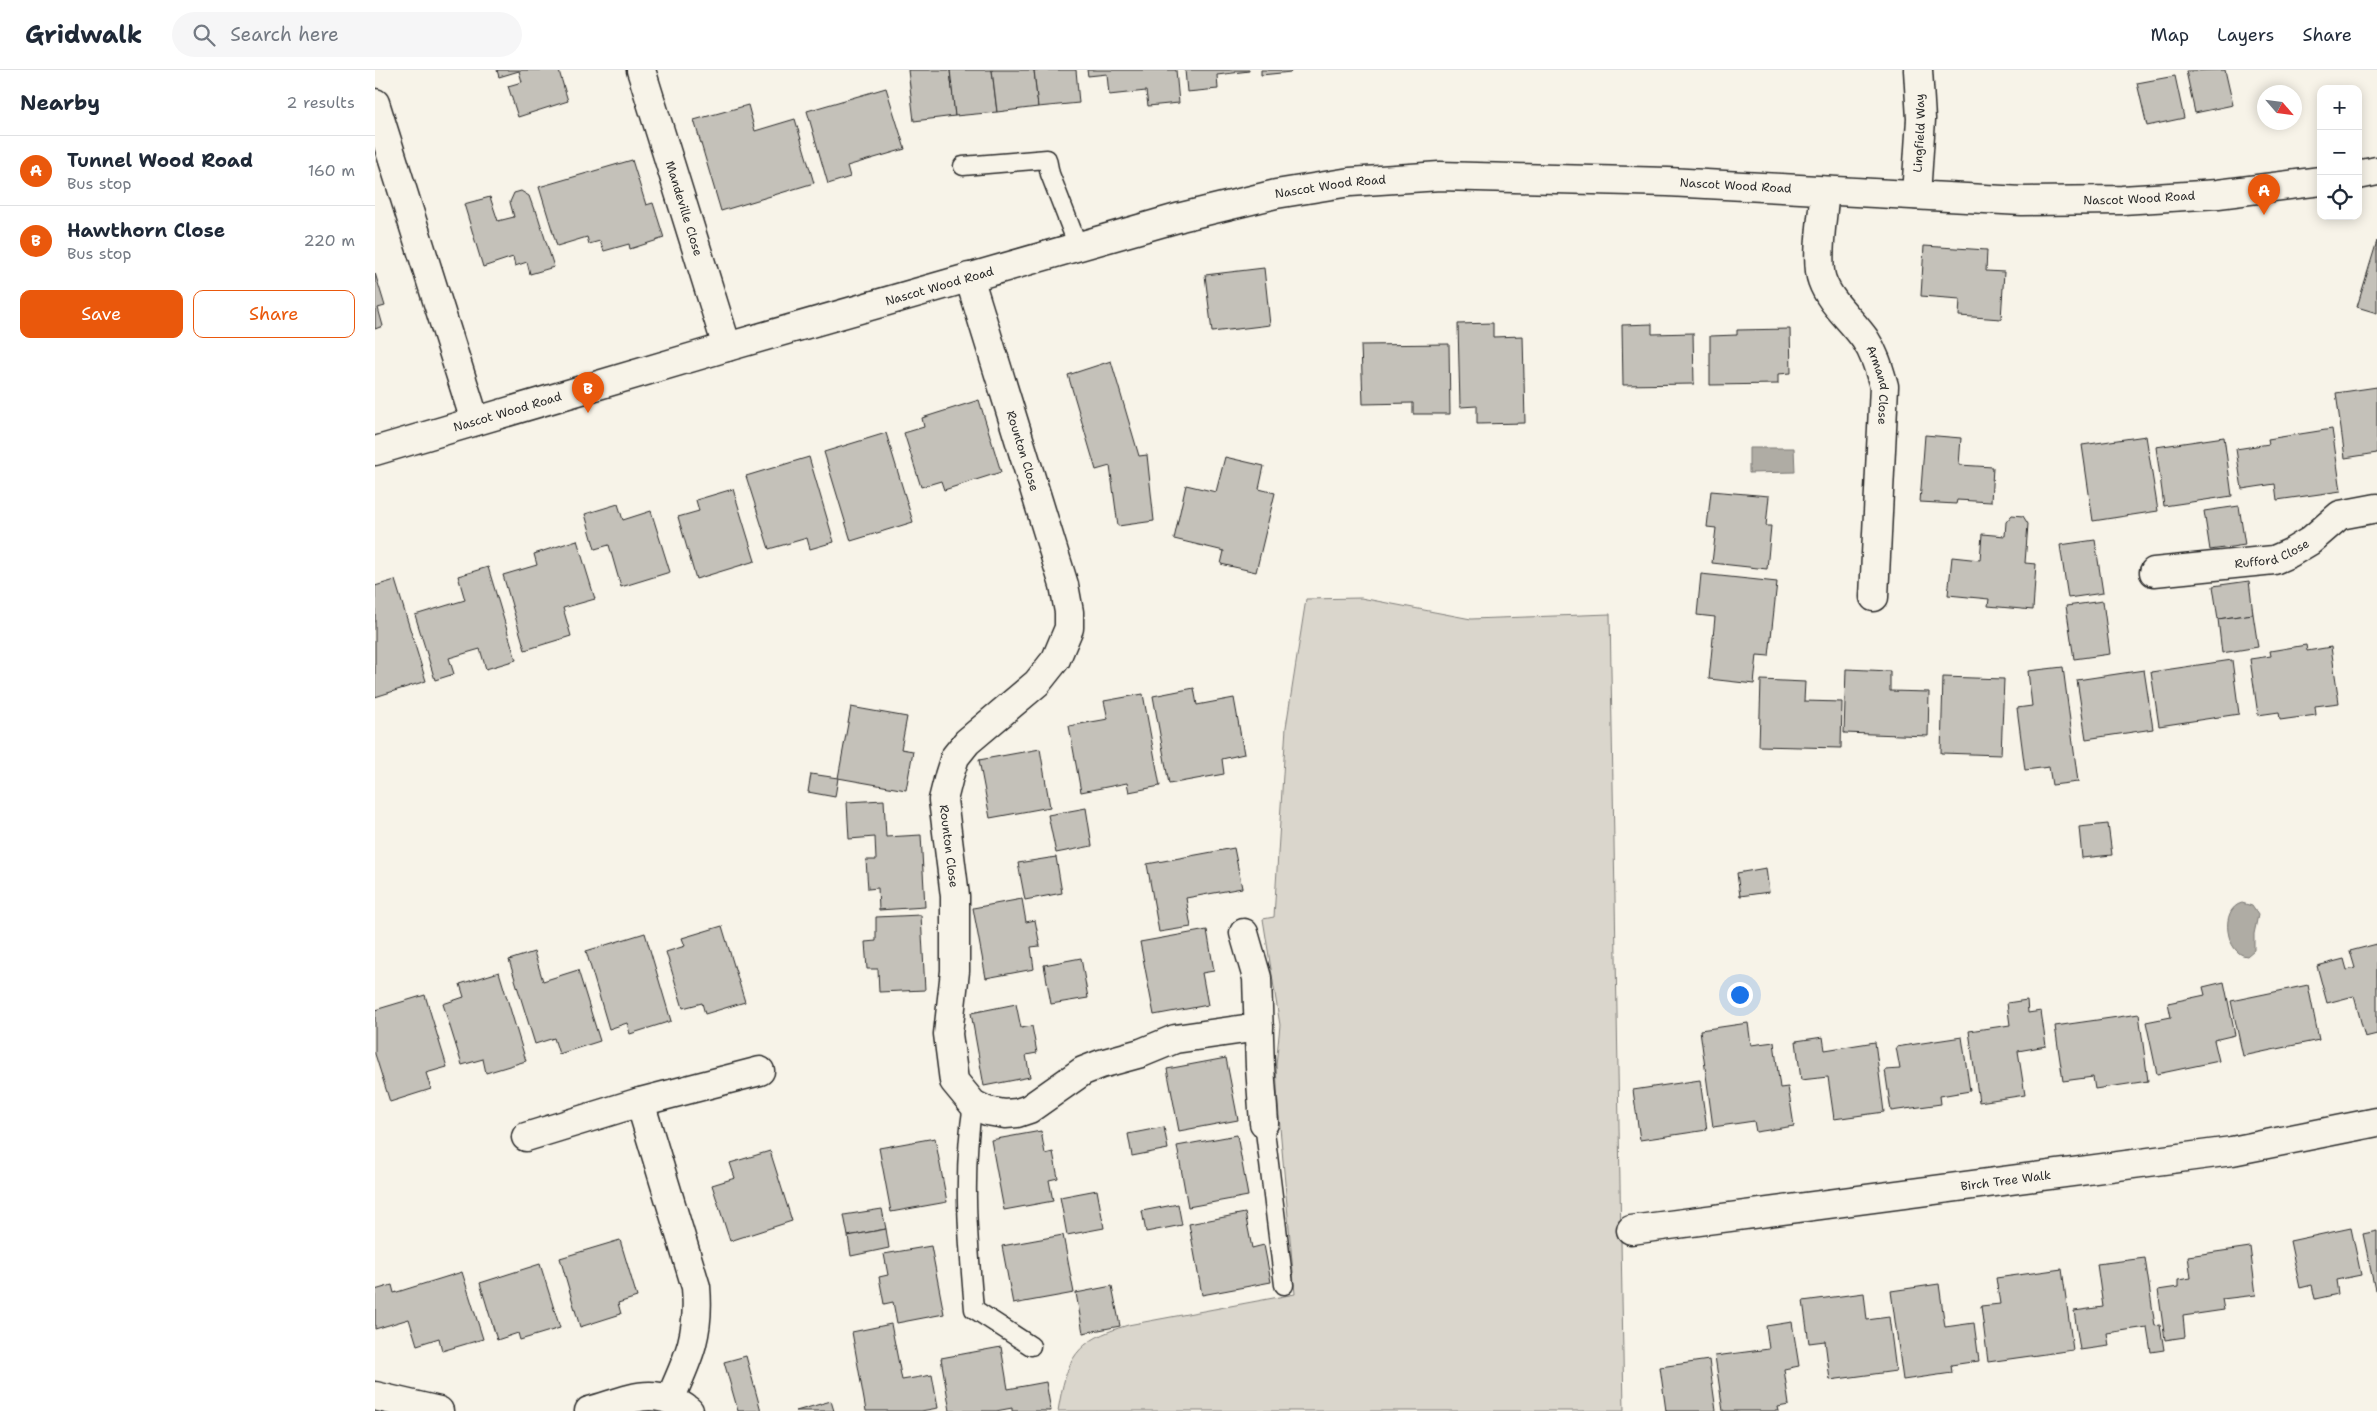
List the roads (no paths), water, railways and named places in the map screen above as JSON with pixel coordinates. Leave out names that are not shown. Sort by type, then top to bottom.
[{"type":"street","name":"Mandeville Close","points":[[641,70],[727,347]]},
{"type":"street","name":"Lingfield Way","points":[[1916,195],[1921,119],[1918,70]]},
{"type":"street","points":[[375,103],[475,421]]},
{"type":"street","points":[[2362,174],[2377,171]]},
{"type":"street","name":"Nascot Wood Road","points":[[375,452],[727,347],[1181,217],[1276,194],[1349,182],[1440,176],[1668,182],[2022,201],[2121,200],[2218,194],[2317,181]]},
{"type":"street","name":"Armand Close","points":[[1825,191],[1820,260],[1821,278],[1828,293],[1865,339],[1876,359],[1884,386],[1874,596]]},
{"type":"street","name":"Rounton Close","points":[[969,277],[1064,585],[1069,612],[1069,628],[1056,658],[1037,683],[967,742],[955,757],[943,800],[955,896],[956,938],[955,971],[948,1034],[949,1056],[954,1081],[973,1104]]},
{"type":"street","name":"Rufford Close","points":[[2154,572],[2274,560],[2310,541],[2340,515],[2377,508]]},
{"type":"street","points":[[1244,933],[1257,978],[1264,1123]]},
{"type":"street","points":[[973,1104],[987,1111],[1005,1114],[1017,1113],[1029,1109],[1083,1071],[1101,1064],[1131,1056],[1175,1039],[1259,1027]]},
{"type":"street","points":[[526,1137],[640,1102],[761,1070]]},
{"type":"street","points":[[589,1411],[643,1395],[680,1405],[696,1333],[698,1310],[696,1287],[640,1102]]},
{"type":"street","name":"Birch Tree Walk","points":[[1631,1230],[2232,1151],[2377,1122]]},
{"type":"street","points":[[375,1396],[439,1411]]},
{"type":"lane","points":[[963,166],[1047,159],[1050,174],[1079,246]]},
{"type":"lane","points":[[973,1104],[966,1166],[969,1247],[974,1309],[1031,1346]]},
{"type":"lane","points":[[1264,1123],[1285,1284]]},
{"type":"place","name":"Tunnel Wood Road","points":[[2264,215]]},
{"type":"place","name":"Hawthorn Close","points":[[588,413]]}]
